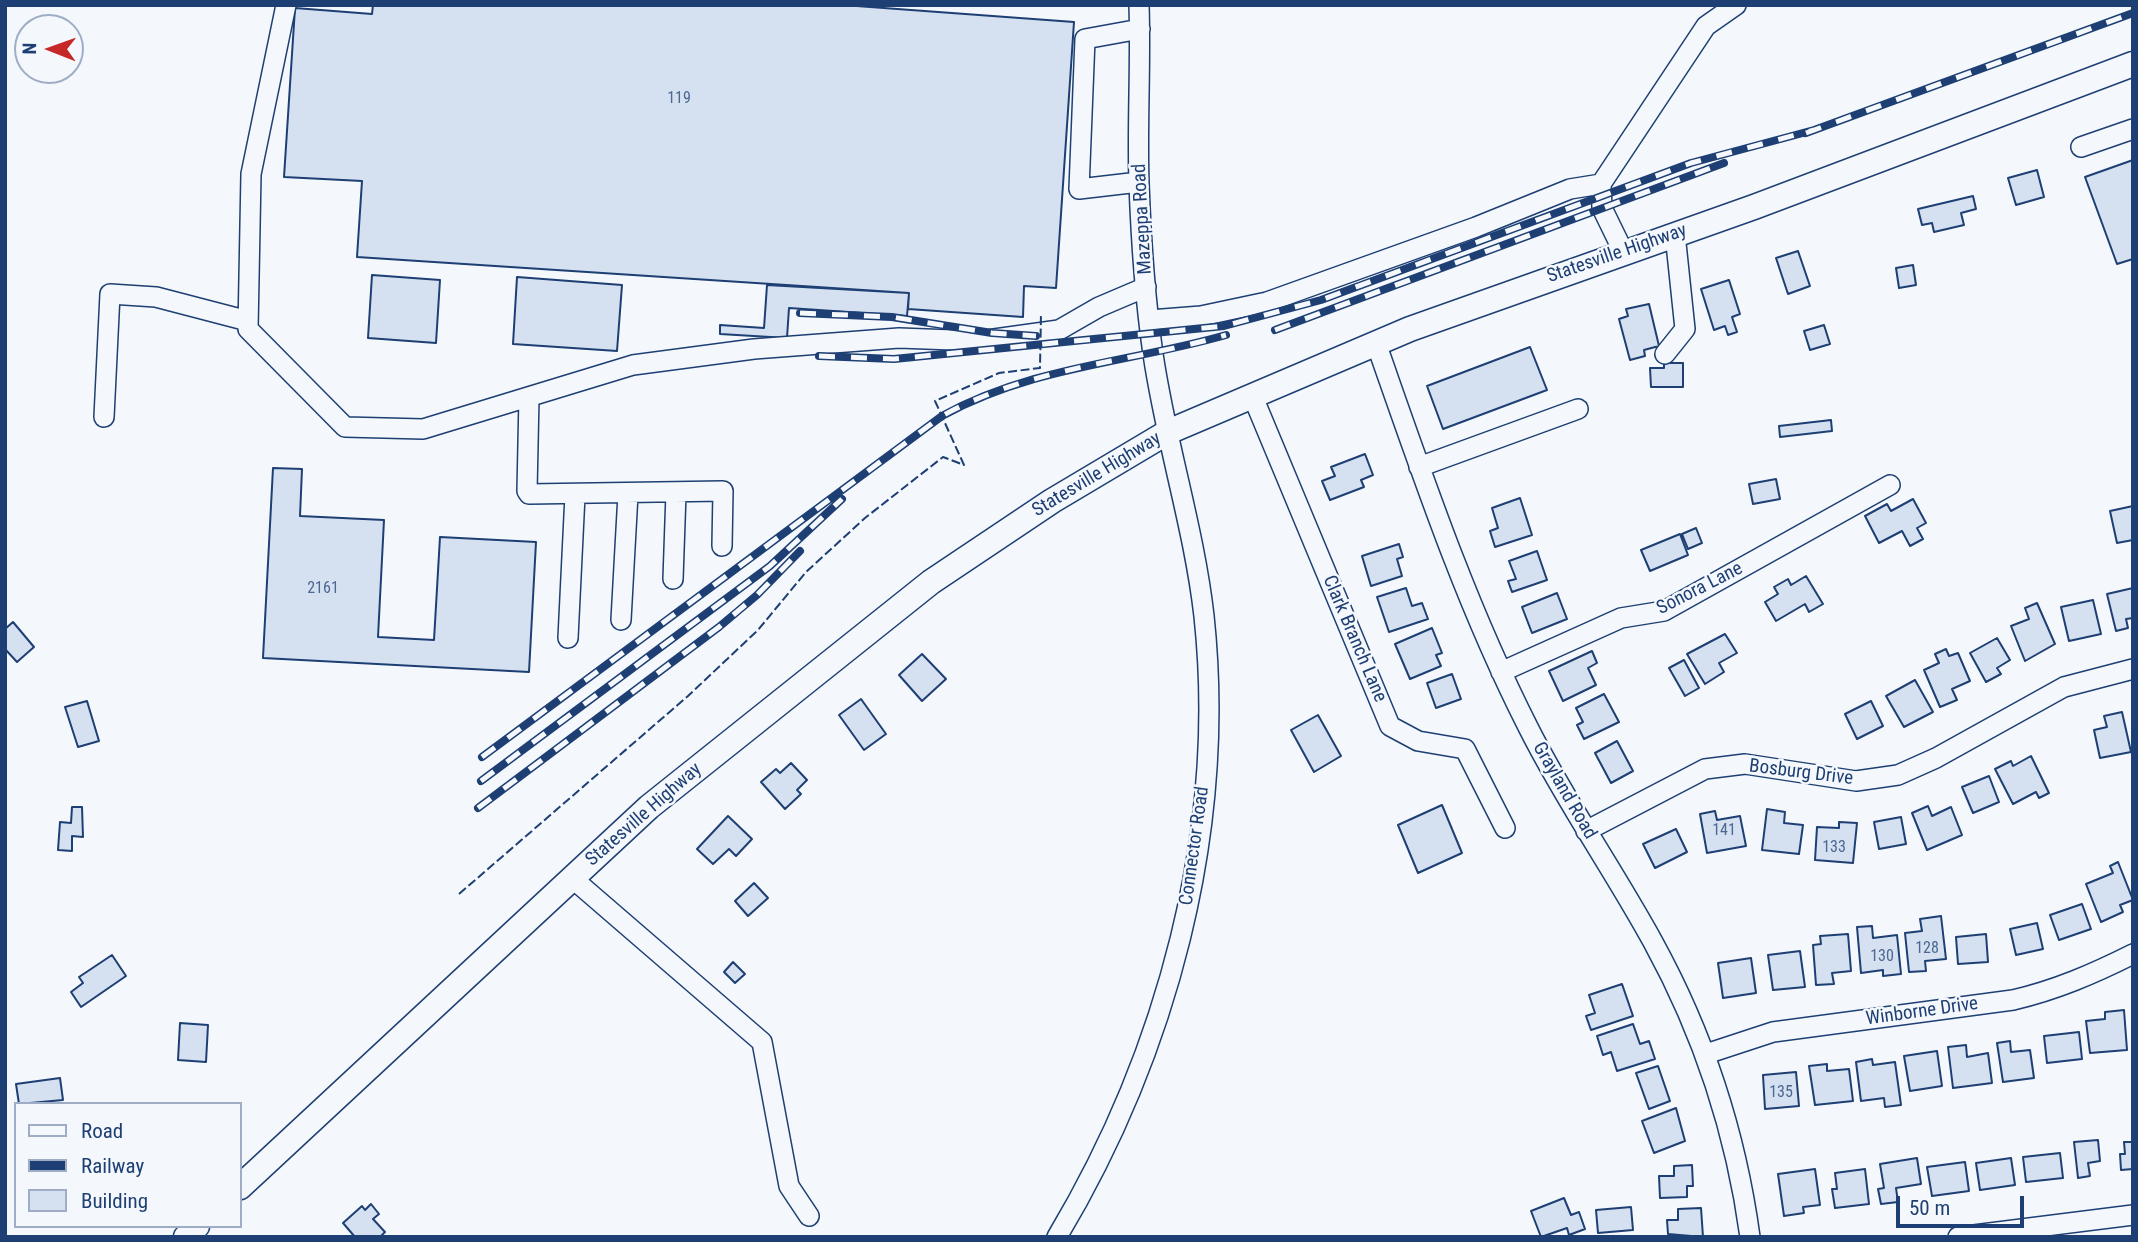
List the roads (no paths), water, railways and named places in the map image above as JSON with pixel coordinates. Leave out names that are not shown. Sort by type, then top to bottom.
[{"type":"main road","name":"Statesville Highway","points":[[242,1185],[649,807],[930,582],[1052,501],[1168,432],[1376,343],[1623,251],[1767,202],[2133,64]]},
{"type":"street","points":[[286,5],[251,174],[248,329],[345,427],[423,429],[633,365],[754,349],[900,338],[980,341],[1059,330],[1099,307],[1146,287]]},
{"type":"street","name":"Mazeppa Road","points":[[1139,5],[1139,182],[1146,287],[1168,432]]},
{"type":"street","points":[[1623,251],[1602,208],[1601,184],[1706,26],[1737,5]]},
{"type":"street","points":[[1139,182],[1079,189],[1085,39],[1140,29]]},
{"type":"street","points":[[2081,147],[2133,129]]},
{"type":"street","points":[[1150,320],[1201,316],[1267,302],[1476,227],[1570,189],[1601,184]]},
{"type":"street","points":[[1665,354],[1685,329],[1675,234]]},
{"type":"street","points":[[104,417],[110,294],[156,297],[248,321]]},
{"type":"street","name":"Grayland Road","points":[[1376,343],[1476,619],[1528,727],[1586,831],[1653,942],[1706,1054],[1734,1151],[1750,1237]]},
{"type":"street","points":[[528,397],[529,494],[628,495],[723,491],[722,545]]},
{"type":"street","name":"Clark Branch Lane","points":[[1253,397],[1390,726],[1418,741],[1465,749],[1505,828]]},
{"type":"street","points":[[1419,467],[1578,409]]},
{"type":"street","name":"Connector Road","points":[[1057,1237],[1094,1168],[1149,1047],[1173,967],[1196,855],[1208,752],[1204,618],[1195,556],[1168,432]]},
{"type":"street","name":"Sonora Lane","points":[[1501,672],[1621,618],[1664,611],[1890,485]]},
{"type":"street","points":[[673,579],[676,493]]},
{"type":"street","points":[[568,638],[575,495]]},
{"type":"street","points":[[621,620],[628,495]]},
{"type":"street","name":"Bosburg Drive","points":[[1586,831],[1705,769],[1745,764],[1856,782],[1898,775],[1936,758],[2064,687],[2133,669]]},
{"type":"street","points":[[572,878],[762,1042],[789,1186],[809,1216]]},
{"type":"street","name":"Winborne Drive","points":[[1706,1054],[1773,1032],[2013,1000],[2064,987],[2133,954]]},
{"type":"street","points":[[1958,1237],[2133,1215]]},
{"type":"railway","points":[[1806,133],[2133,13]]},
{"type":"railway","points":[[819,356],[894,359],[1224,326],[1321,300],[1691,163],[1814,130]]},
{"type":"railway","points":[[1275,330],[1724,163]]},
{"type":"railway","points":[[800,313],[892,317],[992,333],[1036,336]]},
{"type":"railway","points":[[482,757],[942,416],[976,399],[1046,376],[1226,335]]},
{"type":"railway","points":[[481,781],[770,566],[842,499]]},
{"type":"railway","points":[[478,808],[719,627],[757,595],[800,551]]}]
